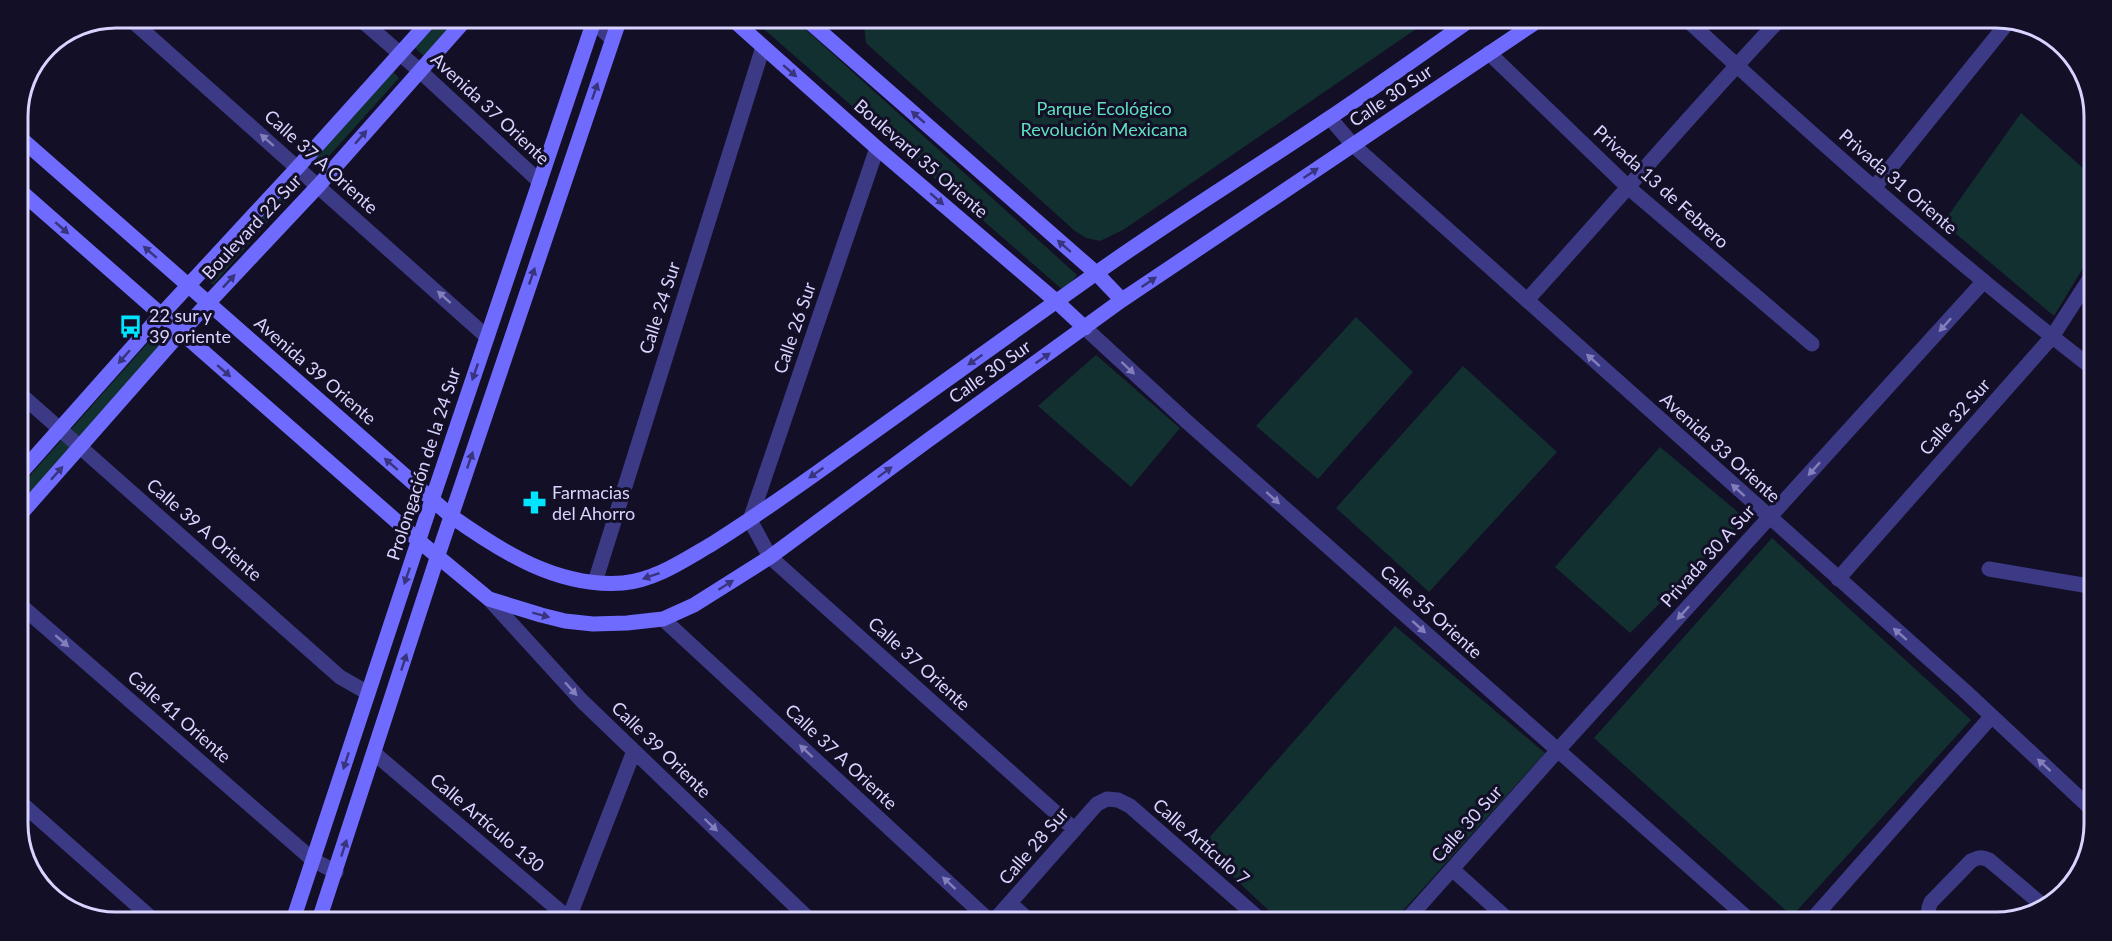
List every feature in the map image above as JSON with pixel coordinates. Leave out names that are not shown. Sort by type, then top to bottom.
[{"type":"main road","name":"Boulevard 22 Sur","points":[[29,464],[161,315],[423,28]]},
{"type":"main road","name":"Boulevard 22 Sur","points":[[29,505],[180,333],[319,185],[457,28]]},
{"type":"main road","name":"Prolongación de la 24 Sur","points":[[295,913],[590,28]]},
{"type":"main road","points":[[324,913],[438,555],[616,28]]},
{"type":"main road","name":"Boulevard 35 Oriente","points":[[743,28],[1085,328]]},
{"type":"main road","name":"Boulevard 35 Oriente","points":[[816,28],[1096,273],[1122,300]]},
{"type":"main road","name":"Calle 30 Sur","points":[[451,516],[491,544],[539,569],[595,582],[624,583],[648,578],[673,567],[750,520],[1096,273],[1330,118],[1459,28]]},
{"type":"main road","name":"Calle 30 Sur","points":[[438,555],[489,599],[566,621],[593,624],[663,619],[694,605],[770,557],[1122,300],[1527,28]]},
{"type":"main road","name":"Avenida 39 Oriente","points":[[29,146],[451,516]]},
{"type":"main road","points":[[29,199],[180,333],[438,555]]},
{"type":"street","name":"Calle 37 A Oriente","points":[[140,28],[487,336]]},
{"type":"street","name":"Avenida 37 Oriente","points":[[371,28],[540,182]]},
{"type":"street","points":[[602,28],[612,39]]},
{"type":"street","name":"Privada 31 Oriente","points":[[1696,28],[1874,188],[2083,361]]},
{"type":"street","points":[[1527,300],[1771,28]]},
{"type":"street","points":[[1874,188],[2003,29]]},
{"type":"street","name":"Calle 24 Sur","points":[[595,582],[762,46]]},
{"type":"street","name":"Privada 13 de Febrero","points":[[1489,53],[1629,188],[1812,344]]},
{"type":"street","name":"Avenida 33 Oriente","points":[[1330,118],[1353,145],[1965,691],[2084,802]]},
{"type":"street","name":"Calle 26 Sur","points":[[750,520],[877,148]]},
{"type":"street","name":"Privada 30 A Sur","points":[[1558,750],[1984,281]]},
{"type":"street","name":"Calle 32 Sur","points":[[1838,579],[2052,337],[2083,289]]},
{"type":"street","name":"Calle 35 Oriente","points":[[1085,328],[1185,420],[1742,913]]},
{"type":"street","name":"Calle 39 A Oriente","points":[[29,401],[340,677],[368,693]]},
{"type":"street","name":"Calle 37 Oriente","points":[[750,520],[770,557],[1074,829]]},
{"type":"street","points":[[1989,568],[2084,585]]},
{"type":"street","name":"Calle 39 Oriente","points":[[489,599],[582,701],[803,913]]},
{"type":"street","name":"Calle 41 Oriente","points":[[29,613],[313,860],[336,872]]},
{"type":"street","name":"Calle 37 A Oriente","points":[[663,619],[981,913]]},
{"type":"street","points":[[1818,913],[1991,717]]},
{"type":"street","name":"Calle 30 Sur","points":[[1413,913],[1558,750]]},
{"type":"street","points":[[573,913],[634,751]]},
{"type":"street","name":"Calle Artículo 130","points":[[375,753],[561,913]]},
{"type":"street","name":"Calle 28 Sur","points":[[1001,913],[1097,804],[1107,799]]},
{"type":"street","name":"Calle Artículo 7","points":[[1107,799],[1118,800],[1130,806],[1253,913]]},
{"type":"street","points":[[29,810],[147,913]]},
{"type":"street","points":[[1928,913],[1932,902],[1971,861],[1983,857],[2038,901]]},
{"type":"street","points":[[1452,869],[1501,913]]},
{"type":"street","points":[[1010,903],[1021,913]]},
{"type":"green space","points":[[428,28],[454,28],[427,59],[413,46]]},
{"type":"green space","points":[[762,28],[804,28],[1077,275],[1064,291]]},
{"type":"green space","name":"Parque Ecológico Revolución Mexicana","points":[[864,28],[1417,28],[1123,230],[1100,241],[1086,238],[1075,231],[866,43]]},
{"type":"green space","points":[[391,69],[399,78],[320,166],[311,158]]},
{"type":"green space","points":[[2021,113],[2083,168],[2083,268],[2054,316],[1943,223]]},
{"type":"green space","points":[[287,186],[295,191],[213,285],[203,277]]},
{"type":"green space","points":[[1356,317],[1413,372],[1318,479],[1256,426]]},
{"type":"green space","points":[[160,329],[169,334],[91,429],[29,496],[29,477]]},
{"type":"green space","points":[[1096,355],[1180,428],[1131,487],[1038,406]]},
{"type":"green space","points":[[1463,366],[1557,452],[1429,592],[1336,508]]},
{"type":"green space","points":[[1660,447],[1745,518],[1630,633],[1555,567]]},
{"type":"green space","points":[[1772,538],[1971,720],[1795,913],[1789,913],[1594,738]]},
{"type":"green space","points":[[1395,626],[1545,753],[1401,913],[1271,913],[1201,847]]},
{"type":"place","name":"22 sur y 39 oriente","points":[[131,326]]},
{"type":"place","name":"Farmacias del Ahorro","points":[[534,503]]}]
